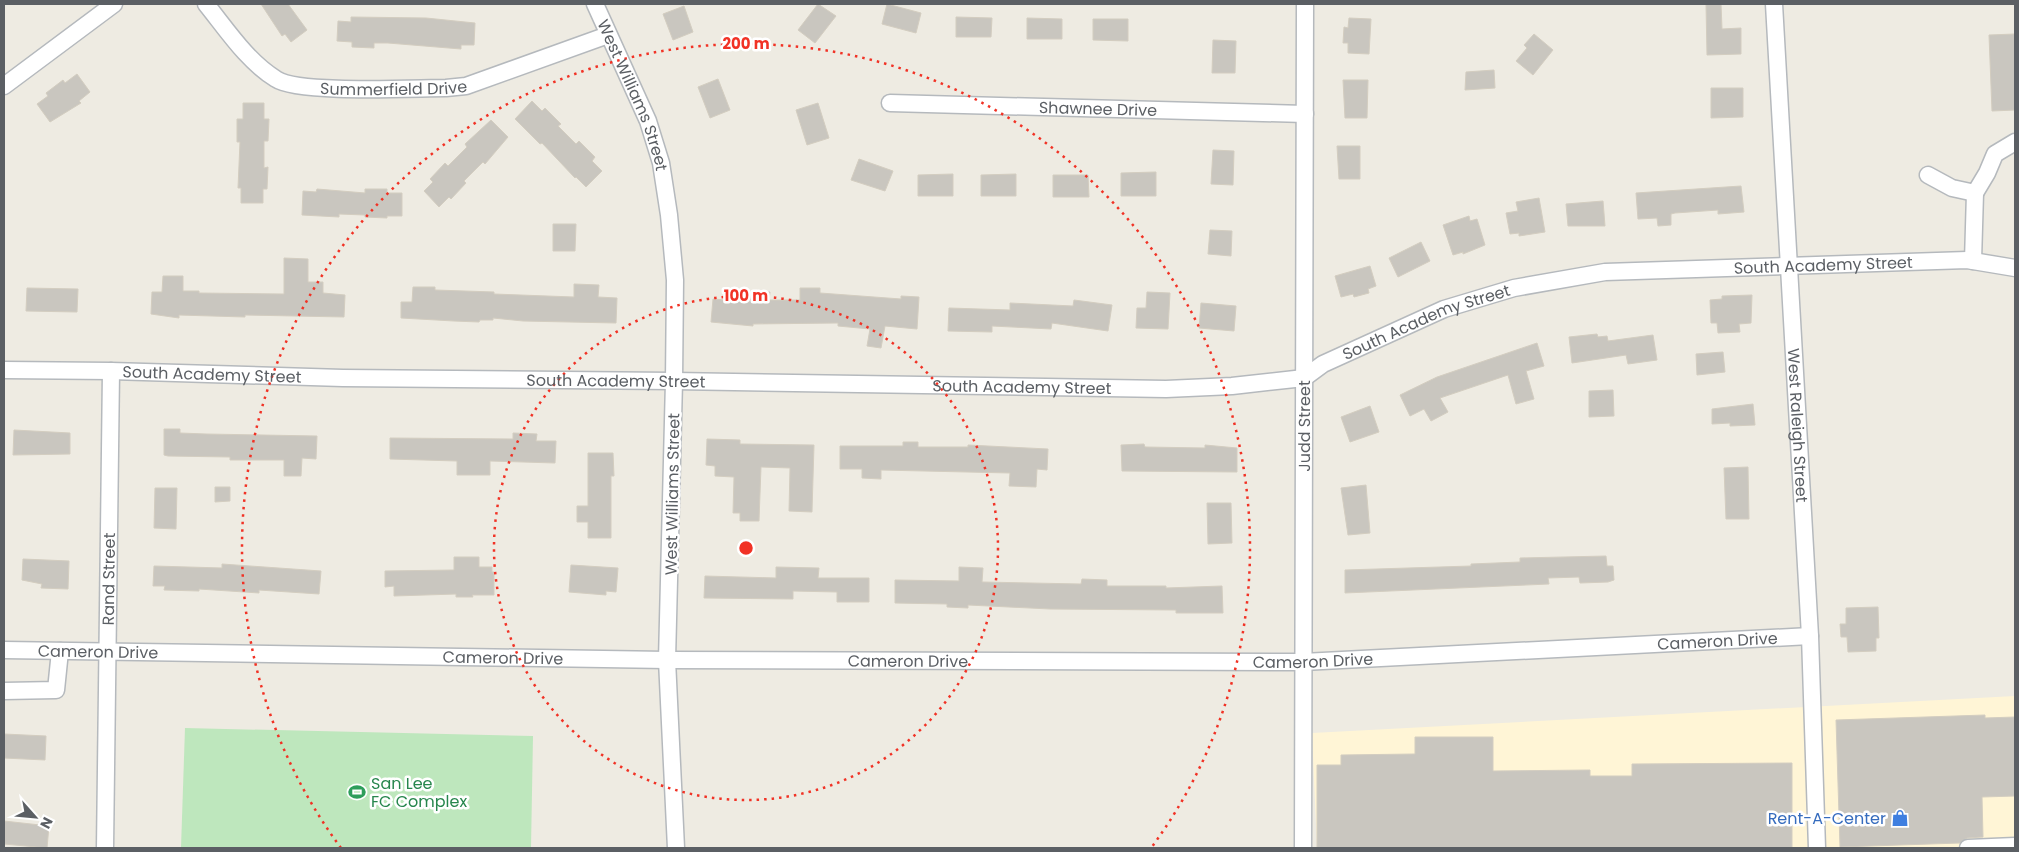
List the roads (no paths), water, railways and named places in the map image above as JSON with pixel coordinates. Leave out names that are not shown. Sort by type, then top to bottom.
[{"type":"street","points":[[4,86],[114,4]]},
{"type":"street","name":"Summerfield Drive","points":[[206,4],[251,59],[277,80],[306,87],[446,88],[466,86],[608,35]]},
{"type":"street","name":"West Williams Street","points":[[595,4],[648,121],[661,163],[670,215],[675,280],[667,660],[676,848]]},
{"type":"street","name":"Judd Street","points":[[1303,848],[1305,4]]},
{"type":"street","name":"West Raleigh Street","points":[[1774,4],[1810,636],[1817,848]]},
{"type":"street","name":"Shawnee Drive","points":[[890,103],[1305,114]]},
{"type":"street","points":[[1973,261],[1974,193],[1987,173],[1995,154],[2015,142]]},
{"type":"street","points":[[1928,175],[1952,188],[1974,193]]},
{"type":"street","name":"South Academy Street","points":[[4,370],[111,370],[342,378],[1166,389],[1232,386],[1304,378],[1323,364],[1444,309],[1514,288],[1605,272],[1790,264],[1973,261],[2015,268]]},
{"type":"street","name":"Rand Street","points":[[105,848],[111,370]]},
{"type":"street","name":"Cameron Drive","points":[[4,650],[667,660],[1303,662],[1810,636]]},
{"type":"street","points":[[4,692],[56,690],[60,651]]},
{"type":"street","points":[[1968,848],[2015,846]]},
{"type":"place","name":"San Lee FC Complex","points":[[357,792]]},
{"type":"place","name":"Rent-A-Center","points":[[1900,818]]}]
